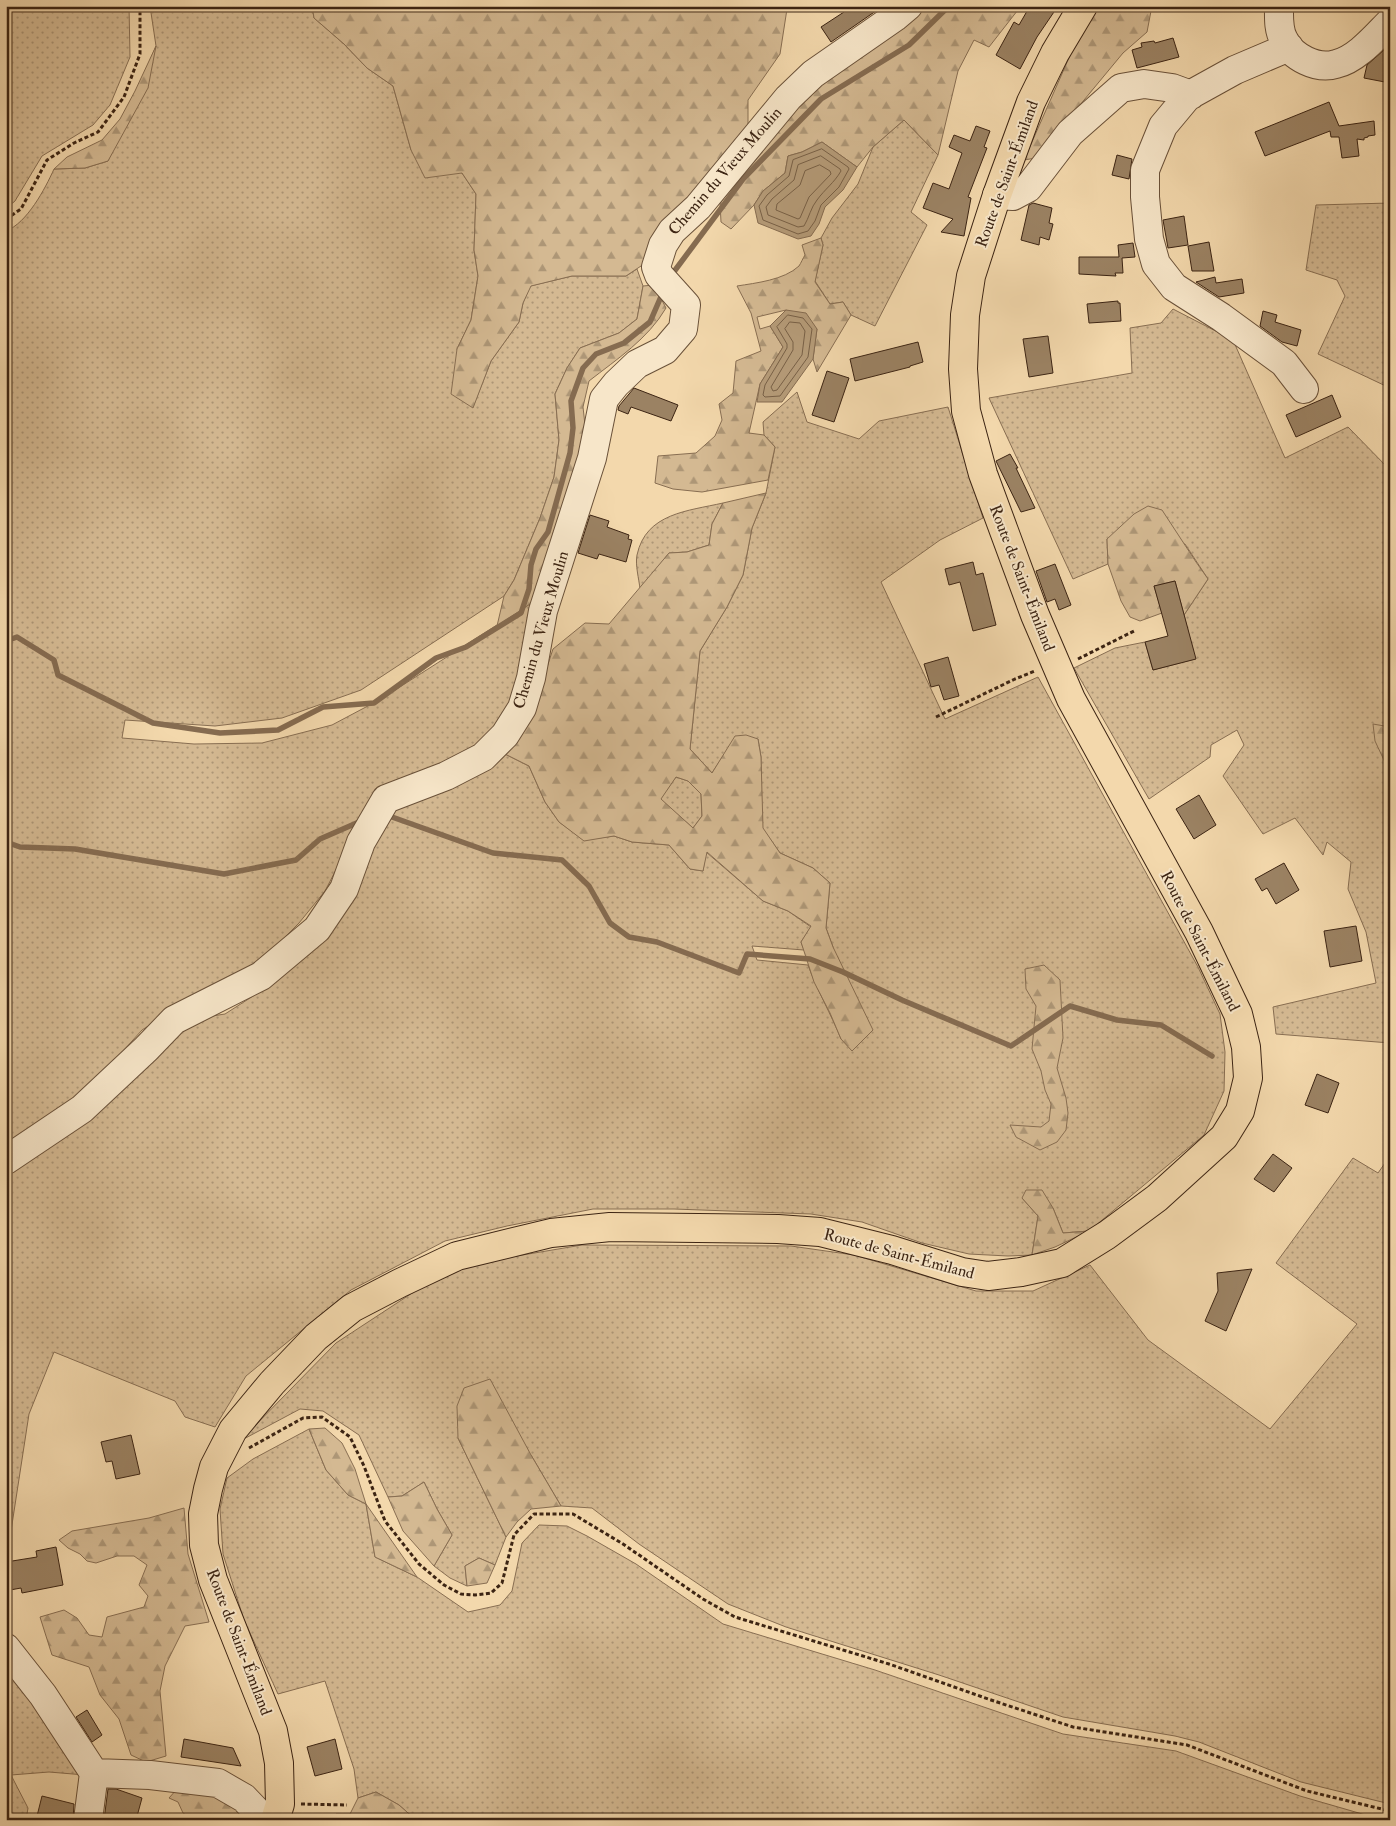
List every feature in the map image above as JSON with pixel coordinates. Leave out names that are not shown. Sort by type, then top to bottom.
[{"type":"main road","name":"Route de Saint-Émiland","points":[[273,1815],[280,1763],[273,1731],[213,1580],[204,1545],[203,1514],[214,1467],[234,1430],[272,1383],[316,1337],[352,1308],[400,1282],[457,1256],[551,1233],[610,1227],[778,1229],[820,1232],[892,1250],[962,1272],[988,1276],[1021,1272],[1062,1263],[1107,1236],[1157,1198],[1224,1137],[1240,1111],[1248,1078],[1246,1047],[1238,1014],[1199,932],[1070,700],[1035,614],[983,474],[966,411],[963,369],[965,315],[971,276],[997,195],[1031,102],[1054,53],[1083,6]]},
{"type":"street","name":"Chemin du Vieux Moulin","points":[[6,1160],[82,1109],[146,1050],[174,1020],[261,976],[317,929],[344,889],[361,842],[386,799],[446,776],[483,757],[505,735],[522,708],[531,678],[543,611],[592,458],[604,400],[616,384],[637,364],[665,350],[683,328],[686,304],[659,275],[656,268],[663,245],[672,231],[698,207],[788,98],[813,74],[908,6]]},
{"type":"street","points":[[1280,6],[1279,24],[1284,40],[1294,54],[1314,64],[1335,65],[1353,56],[1390,22]]},
{"type":"street","points":[[1289,47],[1235,70],[1191,95],[1163,126],[1146,170],[1145,197],[1149,239],[1156,264],[1174,287],[1221,317],[1284,363],[1304,389]]},
{"type":"street","points":[[997,195],[1013,196],[1028,188],[1070,133],[1121,88],[1144,84],[1172,88],[1191,95]]},
{"type":"street","points":[[6,1648],[43,1695],[94,1773],[88,1820]]},
{"type":"street","points":[[94,1773],[150,1775],[218,1783],[273,1815]]},
{"type":"path","points":[[6,219],[21,209],[47,160],[74,143],[98,132],[124,97],[140,54],[140,6]]},
{"type":"path","points":[[936,717],[1015,679],[1056,667],[1134,630]]},
{"type":"path","points":[[247,1449],[303,1418],[322,1417],[350,1437],[364,1466],[385,1521],[419,1564],[444,1585],[461,1594],[491,1593],[502,1583],[514,1535],[534,1514],[573,1514],[623,1544],[703,1599],[735,1618],[889,1664],[1073,1727],[1187,1745],[1307,1791],[1390,1810]]},
{"type":"path","points":[[273,1815],[347,1805]]},
{"type":"green space","points":[[6,6],[129,6],[130,57],[110,105],[93,125],[42,156],[15,201],[6,209]]},
{"type":"green space","points":[[150,6],[312,6],[314,18],[344,44],[367,68],[393,86],[411,150],[462,173],[476,194],[474,250],[478,276],[471,320],[457,349],[473,407],[491,361],[519,322],[523,303],[530,286],[572,276],[626,276],[637,269],[643,286],[637,319],[619,333],[580,348],[567,368],[555,394],[559,440],[554,477],[540,518],[514,580],[504,596],[361,690],[282,718],[215,726],[125,720],[122,738],[194,744],[262,743],[332,725],[381,699],[533,602],[515,697],[495,727],[476,748],[367,810],[325,891],[299,923],[252,970],[178,1007],[142,1030],[84,1094],[6,1149],[6,231],[14,227],[28,213],[46,186],[54,169],[85,168],[108,161],[156,46]]},
{"type":"green space","points":[[312,6],[792,6],[787,9],[780,54],[748,100],[748,125],[644,264],[626,276],[572,276],[531,286],[523,303],[519,322],[491,361],[473,408],[451,394],[457,349],[471,320],[478,276],[474,250],[476,194],[462,173],[425,178],[411,150],[393,86],[367,68],[344,44],[314,18]]},
{"type":"green space","points":[[922,6],[1021,6],[989,47],[974,40],[958,71],[938,155],[904,120],[873,147],[857,167],[822,142],[802,152],[788,156],[785,173],[763,191],[754,205],[731,229],[721,222],[720,203],[770,138],[815,88],[903,24]]},
{"type":"green space","points":[[1100,6],[1150,6],[1151,11],[1147,32],[1123,53],[1036,158],[1024,160],[1072,51],[1091,16]]},
{"type":"green space","points":[[156,46],[148,88],[108,161],[85,168],[54,169],[67,157],[102,140],[120,119]]},
{"type":"green space","points":[[904,120],[938,155],[911,212],[927,225],[875,326],[851,315],[843,302],[830,304],[815,281],[823,245],[821,238],[832,218],[858,184],[873,147]]},
{"type":"green space","points":[[1390,203],[1390,388],[1318,354],[1345,296],[1337,280],[1306,270],[1316,205]]},
{"type":"green space","points":[[821,238],[823,245],[815,282],[830,304],[843,302],[851,315],[817,372],[813,359],[817,329],[786,310],[757,317],[760,329],[770,326],[783,347],[760,384],[749,433],[764,435],[775,447],[768,480],[702,492],[673,489],[655,483],[658,456],[696,453],[715,436],[722,420],[719,404],[733,393],[736,361],[761,351],[751,313],[737,286],[778,278],[793,271],[799,266],[805,255],[802,245]]},
{"type":"green space","points":[[654,285],[666,308],[659,319],[631,348],[589,381],[583,407],[586,434],[533,602],[497,626],[504,596],[514,580],[540,518],[554,477],[559,440],[555,394],[567,368],[580,348],[619,333],[637,319],[643,286]]},
{"type":"green space","points":[[1173,309],[1233,340],[1285,458],[1348,427],[1390,470],[1390,1043],[1276,1034],[1273,1007],[1376,983],[1366,932],[1348,889],[1351,862],[1327,842],[1323,855],[1295,818],[1263,834],[1223,776],[1244,745],[1237,730],[1211,745],[1210,757],[1149,799],[1074,668],[1115,648],[1145,642],[1153,670],[1195,659],[1184,615],[1208,579],[1185,544],[1107,539],[1108,564],[1073,579],[989,398],[1132,373],[1130,328],[1161,323]]},
{"type":"green space","points":[[797,392],[807,422],[859,439],[879,421],[948,407],[983,518],[940,540],[881,582],[945,719],[1038,677],[1198,967],[1220,1014],[1225,1052],[1224,1091],[1204,1135],[1089,1231],[1063,1233],[1053,1208],[1022,1198],[1038,1216],[1032,1255],[969,1254],[922,1243],[862,1222],[811,1214],[674,1209],[593,1209],[507,1226],[445,1241],[351,1290],[246,1376],[215,1427],[185,1417],[175,1401],[54,1352],[29,1414],[9,1544],[6,1545],[6,1177],[81,1121],[193,1019],[225,1014],[261,991],[311,953],[347,909],[390,809],[503,753],[529,766],[545,802],[559,822],[584,840],[614,836],[632,842],[669,845],[690,869],[703,871],[706,852],[763,901],[788,911],[811,927],[801,942],[804,950],[752,946],[757,960],[808,965],[841,1039],[833,947],[826,928],[830,883],[813,868],[780,853],[762,828],[761,757],[758,739],[723,756],[712,773],[690,749],[700,651],[727,607],[743,575],[752,528],[766,493],[775,447],[764,435],[763,422]]},
{"type":"green space","points":[[766,493],[752,528],[743,575],[727,607],[700,651],[690,749],[712,773],[735,736],[746,735],[758,739],[761,757],[763,828],[780,853],[813,868],[830,883],[826,928],[833,947],[873,1030],[852,1051],[841,1039],[814,982],[801,942],[811,926],[788,911],[763,901],[707,852],[703,871],[690,869],[669,845],[632,842],[614,836],[584,841],[559,822],[545,802],[529,766],[503,753],[534,707],[553,649],[585,623],[609,624],[669,553],[687,552],[709,545],[712,524],[723,503]],"holes":[[[676,777],[688,781],[701,794],[702,816],[693,828],[661,799]]]},
{"type":"green space","points":[[723,503],[712,524],[709,545],[687,552],[669,553],[640,589],[637,555],[642,541],[649,530],[670,516]]},
{"type":"green space","points":[[1148,506],[1162,510],[1208,579],[1184,615],[1175,581],[1154,586],[1162,613],[1140,621],[1130,617],[1121,601],[1108,564],[1107,539],[1134,514]]},
{"type":"green space","points":[[1373,724],[1390,727],[1390,773],[1375,741]]},
{"type":"green space","points":[[676,777],[688,781],[701,794],[702,816],[693,828],[660,799]]},
{"type":"green space","points":[[1044,965],[1060,980],[1063,1038],[1057,1068],[1066,1098],[1068,1113],[1066,1130],[1057,1142],[1040,1150],[1016,1137],[1010,1125],[1041,1127],[1049,1121],[1051,1104],[1032,1049],[1036,1006],[1026,989],[1025,969]]},
{"type":"green space","points":[[1390,1156],[1390,1804],[1301,1782],[1199,1742],[1175,1736],[1063,1717],[939,1675],[786,1627],[728,1604],[639,1544],[592,1508],[561,1506],[531,1455],[458,1438],[506,1537],[495,1565],[479,1558],[465,1566],[467,1586],[450,1578],[434,1566],[452,1535],[424,1482],[402,1496],[388,1497],[359,1435],[323,1411],[300,1409],[240,1441],[336,1343],[429,1282],[469,1264],[582,1245],[791,1246],[854,1255],[976,1291],[1033,1291],[1090,1265],[1148,1340],[1270,1429],[1357,1324],[1276,1263],[1353,1158],[1378,1173]]},
{"type":"green space","points":[[1026,1190],[1042,1190],[1053,1208],[1063,1233],[1089,1231],[1055,1247],[1032,1255],[1038,1216],[1022,1198]]},
{"type":"green space","points":[[490,1379],[561,1506],[531,1509],[517,1522],[506,1537],[458,1438],[457,1406],[464,1388]]},
{"type":"green space","points":[[325,1428],[342,1443],[355,1469],[366,1504],[348,1495],[326,1470],[309,1429]]},
{"type":"green space","points":[[309,1429],[326,1470],[348,1495],[366,1504],[375,1557],[417,1577],[468,1612],[500,1605],[512,1591],[522,1543],[539,1525],[567,1526],[636,1564],[723,1624],[875,1670],[1063,1734],[1176,1751],[1300,1796],[1383,1820],[416,1820],[399,1805],[376,1792],[358,1798],[354,1769],[325,1681],[278,1694],[244,1620],[223,1554],[220,1509],[227,1478],[253,1459]]},
{"type":"green space","points":[[424,1482],[452,1535],[434,1566],[403,1531],[388,1497],[402,1496]]},
{"type":"green space","points":[[366,1504],[417,1577],[375,1557]]},
{"type":"green space","points":[[184,1508],[188,1554],[209,1622],[185,1626],[165,1666],[160,1691],[166,1756],[146,1762],[131,1755],[119,1719],[100,1695],[89,1667],[52,1655],[40,1617],[64,1610],[77,1618],[89,1635],[102,1637],[107,1617],[144,1607],[148,1596],[139,1585],[147,1565],[134,1556],[117,1556],[96,1563],[87,1561],[59,1540],[72,1531],[149,1518]]},
{"type":"green space","points":[[479,1558],[495,1565],[487,1583],[467,1586],[465,1566]]},
{"type":"green space","points":[[6,1660],[85,1775],[49,1772],[11,1775],[28,1808],[26,1820],[6,1820]]},
{"type":"green space","points":[[177,1789],[221,1796],[251,1820],[194,1820],[183,1813],[178,1802],[169,1798]]},
{"type":"green space","points":[[376,1792],[399,1805],[416,1820],[336,1820],[336,1814],[350,1814],[358,1798]]},
{"type":"water","points":[[822,142],[857,167],[843,190],[825,207],[819,224],[811,236],[798,239],[758,223],[754,205],[763,191],[785,173],[788,156],[802,152]]},
{"type":"water","points":[[786,310],[806,313],[817,329],[813,359],[782,402],[757,402],[760,384],[783,347],[770,326]]},
{"type":"building","points":[[840,6],[883,6],[831,42],[821,27],[844,12]]},
{"type":"building","points":[[1030,6],[1058,6],[1037,37],[1020,69],[996,55],[1014,22],[1019,25]]},
{"type":"building","points":[[1173,38],[1179,57],[1137,68],[1132,50],[1142,47],[1141,43],[1154,41],[1155,43]]},
{"type":"building","points":[[1384,50],[1390,51],[1390,83],[1364,78],[1367,65]]},
{"type":"building","points":[[1329,102],[1339,126],[1374,121],[1375,135],[1368,136],[1364,140],[1357,139],[1359,156],[1342,158],[1339,137],[1331,137],[1330,131],[1265,156],[1255,132]]},
{"type":"building","points":[[976,126],[990,131],[984,147],[987,148],[968,197],[971,198],[964,236],[941,232],[953,219],[923,208],[933,183],[949,189],[962,153],[949,147],[954,135],[970,141]]},
{"type":"building","points":[[1117,155],[1132,159],[1129,179],[1112,175]]},
{"type":"building","points":[[1033,203],[1052,208],[1049,223],[1053,224],[1049,240],[1040,237],[1039,245],[1021,240],[1029,205]]},
{"type":"building","points":[[1184,216],[1188,245],[1168,248],[1163,220]]},
{"type":"building","points":[[1209,242],[1214,271],[1192,271],[1188,246]]},
{"type":"building","points":[[1133,243],[1135,257],[1122,258],[1123,273],[1115,273],[1116,276],[1079,274],[1079,257],[1119,257],[1118,245]]},
{"type":"building","points":[[1215,277],[1216,283],[1242,279],[1244,293],[1219,297],[1196,282]]},
{"type":"building","points":[[1118,301],[1120,303],[1121,321],[1089,323],[1087,304]]},
{"type":"building","points":[[1263,311],[1277,315],[1275,322],[1301,330],[1297,346],[1282,342],[1260,326]]},
{"type":"building","points":[[1048,336],[1053,373],[1029,377],[1023,339]]},
{"type":"building","points":[[918,342],[923,362],[855,381],[850,359]]},
{"type":"building","points":[[827,371],[849,378],[834,422],[812,415]]},
{"type":"building","points":[[634,388],[678,405],[671,421],[631,407],[628,414],[618,410],[619,406]]},
{"type":"building","points":[[1332,395],[1341,417],[1296,437],[1286,415]]},
{"type":"building","points":[[1010,454],[1035,508],[1021,512],[996,461]]},
{"type":"building","points":[[590,515],[609,521],[607,527],[629,535],[628,539],[632,540],[626,562],[599,554],[597,559],[578,553]]},
{"type":"building","points":[[973,562],[976,575],[983,573],[996,625],[973,631],[960,582],[949,585],[945,569]]},
{"type":"building","points":[[1055,564],[1071,605],[1059,610],[1055,599],[1047,602],[1036,571]]},
{"type":"building","points":[[1175,581],[1196,659],[1153,670],[1145,642],[1168,636],[1154,586]]},
{"type":"building","points":[[948,657],[959,696],[944,700],[939,685],[931,687],[924,664]]},
{"type":"building","points":[[1199,795],[1216,825],[1194,839],[1176,809]]},
{"type":"building","points":[[1284,863],[1299,890],[1276,904],[1267,888],[1262,891],[1255,879]]},
{"type":"building","points":[[1356,926],[1362,961],[1330,967],[1324,931]]},
{"type":"building","points":[[1317,1074],[1339,1083],[1328,1113],[1305,1105]]},
{"type":"building","points":[[1273,1154],[1292,1168],[1274,1192],[1254,1179]]},
{"type":"building","points":[[1252,1269],[1226,1331],[1205,1321],[1218,1291],[1217,1273]]},
{"type":"building","points":[[131,1435],[140,1474],[116,1479],[112,1461],[106,1462],[101,1442]]},
{"type":"building","points":[[56,1547],[63,1585],[22,1593],[21,1588],[10,1590],[6,1562],[37,1557],[36,1551]]},
{"type":"building","points":[[87,1710],[102,1735],[92,1742],[76,1717]]},
{"type":"building","points":[[184,1739],[233,1748],[241,1766],[181,1757]]},
{"type":"building","points":[[335,1739],[342,1769],[315,1776],[307,1747]]},
{"type":"building","points":[[108,1789],[116,1789],[142,1798],[136,1820],[104,1820]]},
{"type":"building","points":[[42,1796],[74,1804],[73,1820],[36,1820]]},
{"type":"waterway","points":[[670,277],[743,179],[821,99],[909,45],[949,6]]},
{"type":"waterway","points":[[6,641],[17,637],[54,660],[58,675],[153,723],[220,733],[278,730],[323,707],[374,703],[436,658],[466,647],[521,613],[529,589],[531,565],[536,549],[548,532],[570,453],[573,428],[571,401],[583,368],[596,354],[624,343],[650,322],[663,292]]},
{"type":"waterway","points":[[392,817],[493,853],[562,860],[589,886],[610,923],[629,937],[657,942],[739,973],[747,954],[810,959],[1011,1046],[1070,1006],[1117,1020],[1161,1025],[1212,1056]]},
{"type":"waterway","points":[[6,842],[20,847],[75,849],[224,874],[296,860],[320,839],[359,822]]}]
